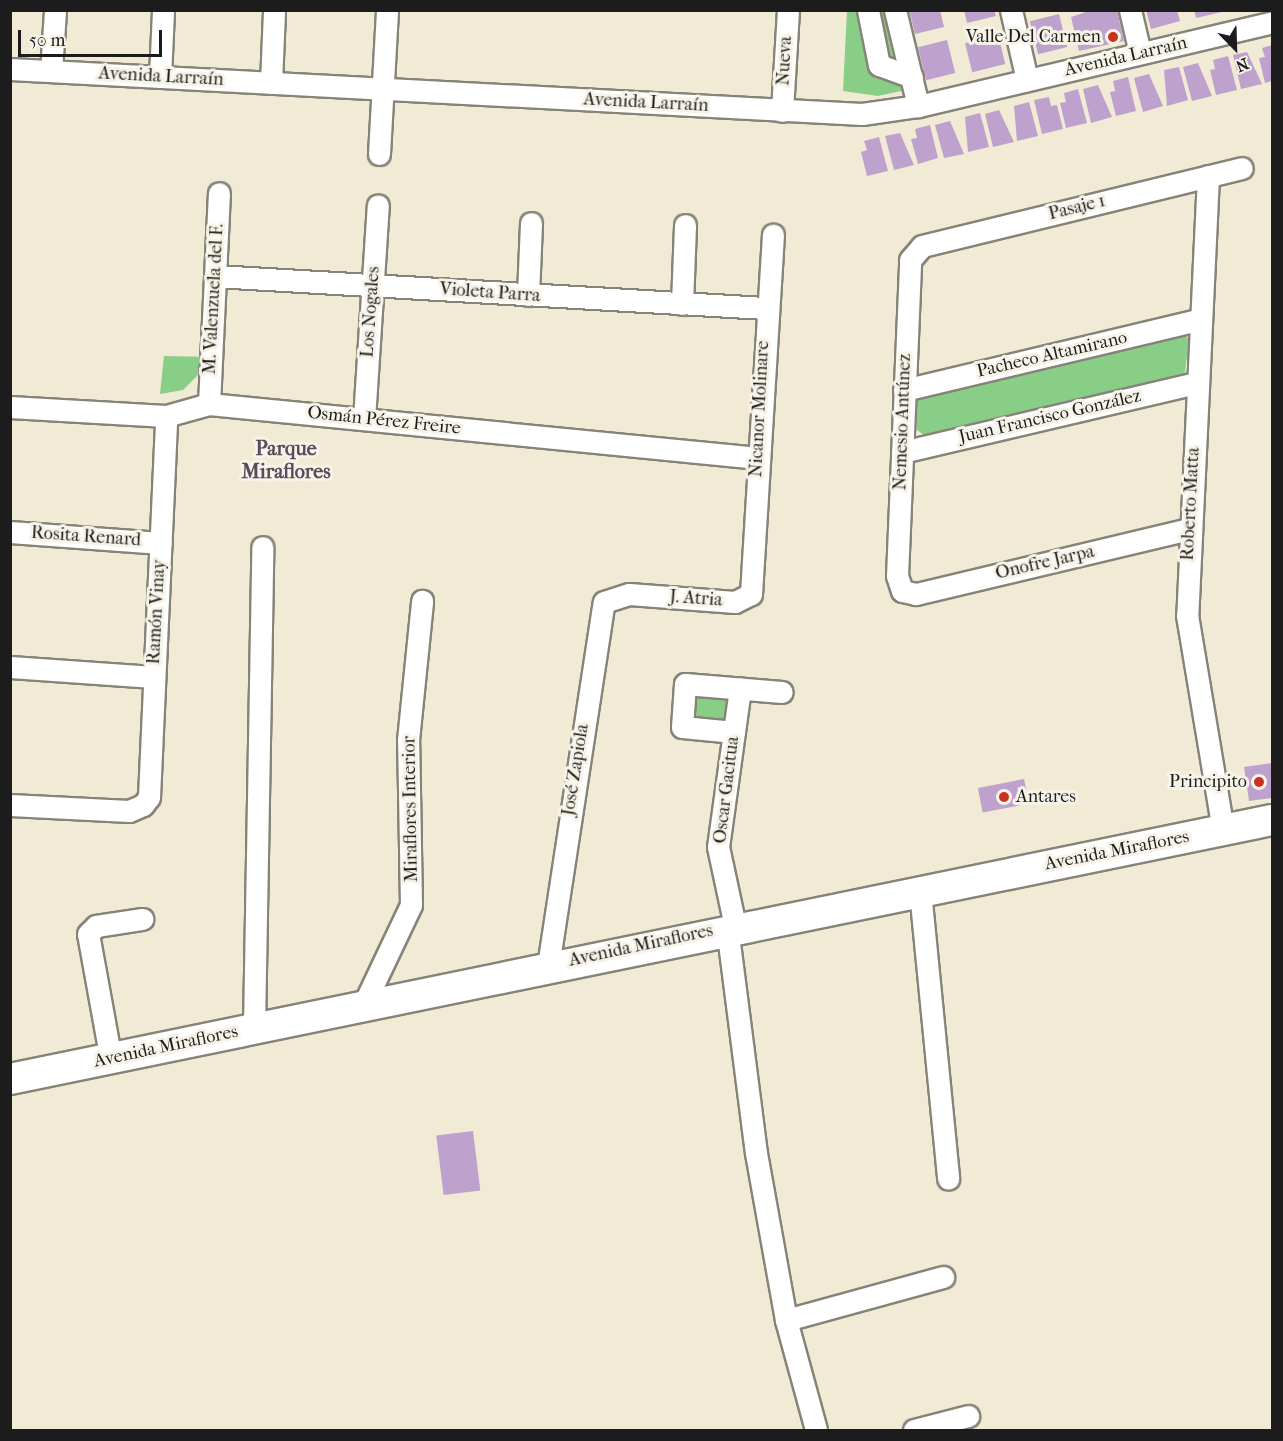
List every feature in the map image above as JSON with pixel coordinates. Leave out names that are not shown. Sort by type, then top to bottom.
[{"type":"main road","name":"Avenida Miraflores","points":[[10,1079],[111,1060],[731,927],[1272,820]]},
{"type":"street","points":[[51,71],[55,10]]},
{"type":"street","points":[[160,77],[163,10]]},
{"type":"street","points":[[271,82],[274,10]]},
{"type":"street","points":[[379,154],[387,10]]},
{"type":"street","name":"Nueva","points":[[782,111],[788,10]]},
{"type":"street","points":[[868,10],[879,65],[912,77]]},
{"type":"street","points":[[895,10],[918,105]]},
{"type":"street","points":[[1011,10],[1027,80]]},
{"type":"street","points":[[1130,10],[1140,53]]},
{"type":"street","name":"Avenida Larraín","points":[[10,69],[861,114],[918,105],[1140,53],[1248,19],[1272,22]]},
{"type":"street","name":"Pasaje 1","points":[[914,252],[1242,168]]},
{"type":"street","name":"Roberto Matta","points":[[1208,176],[1189,529],[1187,615],[1223,830]]},
{"type":"street","name":"M. Valenzuela del F.","points":[[209,404],[219,193]]},
{"type":"street","name":"Los Nogales","points":[[364,419],[378,205]]},
{"type":"street","points":[[528,296],[531,223]]},
{"type":"street","points":[[682,304],[685,225]]},
{"type":"street","name":"Nicanor Molinare","points":[[753,584],[765,308],[773,235]]},
{"type":"street","name":"Nemesio Antúnez","points":[[902,591],[897,582],[904,390],[914,252]]},
{"type":"street","name":"Violeta Parra","points":[[215,276],[765,308]]},
{"type":"street","name":"Pacheco Altamirano","points":[[904,390],[1201,319]]},
{"type":"street","name":"Juan Francisco González","points":[[902,452],[1197,383]]},
{"type":"street","name":"Osmán Pérez Freire","points":[[10,407],[166,416],[209,404],[758,458]]},
{"type":"street","name":"Ramón Vinay","points":[[10,805],[129,811],[143,806],[149,791],[166,416]]},
{"type":"street","name":"Onofre Jarpa","points":[[902,591],[916,594],[1189,529]]},
{"type":"street","name":"Rosita Renard","points":[[10,532],[161,543]]},
{"type":"street","points":[[254,1028],[262,548]]},
{"type":"street","name":"J. Atria","points":[[629,594],[735,602],[747,598],[753,584]]},
{"type":"street","name":"José Zapiola","points":[[548,966],[600,610],[609,597],[629,594]]},
{"type":"street","name":"Miraflores Interior","points":[[363,1006],[411,905],[408,740],[422,601]]},
{"type":"street","points":[[10,667],[154,677]]},
{"type":"street","points":[[734,732],[682,727],[685,684],[782,692]]},
{"type":"street","name":"Oscar Gacitua","points":[[740,689],[718,847],[731,927],[756,1153],[786,1320],[816,1431]]},
{"type":"street","points":[[920,891],[948,1179]]},
{"type":"street","points":[[111,1060],[90,930],[142,919]]},
{"type":"street","points":[[786,1320],[943,1277]]},
{"type":"street","points":[[914,1431],[968,1416]]},
{"type":"green space","points":[[847,11],[886,11],[906,90],[878,96],[843,91]]},
{"type":"green space","points":[[1177,334],[1189,338],[1185,373],[927,437],[917,430],[916,400],[922,395]]},
{"type":"green space","points":[[164,356],[207,357],[202,371],[183,390],[160,394]]},
{"type":"green space","points":[[689,691],[731,694],[729,720],[687,717]]},
{"type":"building","points":[[909,10],[940,10],[944,27],[915,34]]},
{"type":"building","points":[[964,10],[994,10],[996,16],[967,23]]},
{"type":"building","points":[[1092,10],[1117,10],[1124,41],[1079,51],[1071,17]]},
{"type":"building","points":[[1146,10],[1177,10],[1180,21],[1151,29]]},
{"type":"building","points":[[1194,10],[1226,10],[1226,11],[1196,18]]},
{"type":"building","points":[[1059,14],[1067,47],[1038,54],[1030,21]]},
{"type":"building","points":[[998,35],[1005,64],[972,72],[965,43]]},
{"type":"building","points":[[947,40],[955,73],[926,80],[918,47]]},
{"type":"building","points":[[1272,45],[1272,81],[1265,83],[1259,58],[1265,57],[1262,48]]},
{"type":"building","points":[[1247,52],[1262,84],[1241,89],[1233,55]]},
{"type":"building","points":[[1228,56],[1237,90],[1216,95],[1210,70],[1215,69],[1213,60]]},
{"type":"building","points":[[1198,63],[1212,96],[1192,101],[1183,67]]},
{"type":"building","points":[[1179,67],[1188,100],[1167,106],[1164,70]]},
{"type":"building","points":[[1149,74],[1163,106],[1143,112],[1134,78]]},
{"type":"building","points":[[1128,77],[1136,111],[1116,116],[1110,92],[1115,91],[1113,81]]},
{"type":"building","points":[[1098,85],[1112,117],[1091,123],[1083,89]]},
{"type":"building","points":[[1078,89],[1087,123],[1066,128],[1060,103],[1066,102],[1064,93]]},
{"type":"building","points":[[1049,97],[1051,106],[1057,105],[1063,129],[1042,134],[1034,100]]},
{"type":"building","points":[[1029,102],[1038,136],[1017,141],[1014,106]]},
{"type":"building","points":[[999,110],[1014,142],[993,147],[985,114]]},
{"type":"building","points":[[980,113],[989,147],[968,152],[965,117]]},
{"type":"building","points":[[950,121],[964,154],[944,158],[935,125]]},
{"type":"building","points":[[930,125],[938,158],[918,164],[911,139],[917,138],[915,129]]},
{"type":"building","points":[[900,133],[914,165],[894,170],[885,136]]},
{"type":"building","points":[[879,137],[888,171],[867,176],[861,152],[867,150],[864,141]]},
{"type":"building","name":"Principito","points":[[1272,763],[1272,798],[1249,801],[1244,767]]},
{"type":"building","name":"Antares","points":[[1024,779],[1029,804],[983,813],[978,788]]},
{"type":"building","points":[[473,1131],[480,1191],[444,1195],[436,1136]]},
{"type":"place","name":"Valle Del Carmen","points":[[1113,37]]},
{"type":"place","name":"Principito","points":[[1259,782]]},
{"type":"place","name":"Antares","points":[[1004,797]]},
{"type":"district","name":"Parque Miraflores","points":[[286,460]]}]
